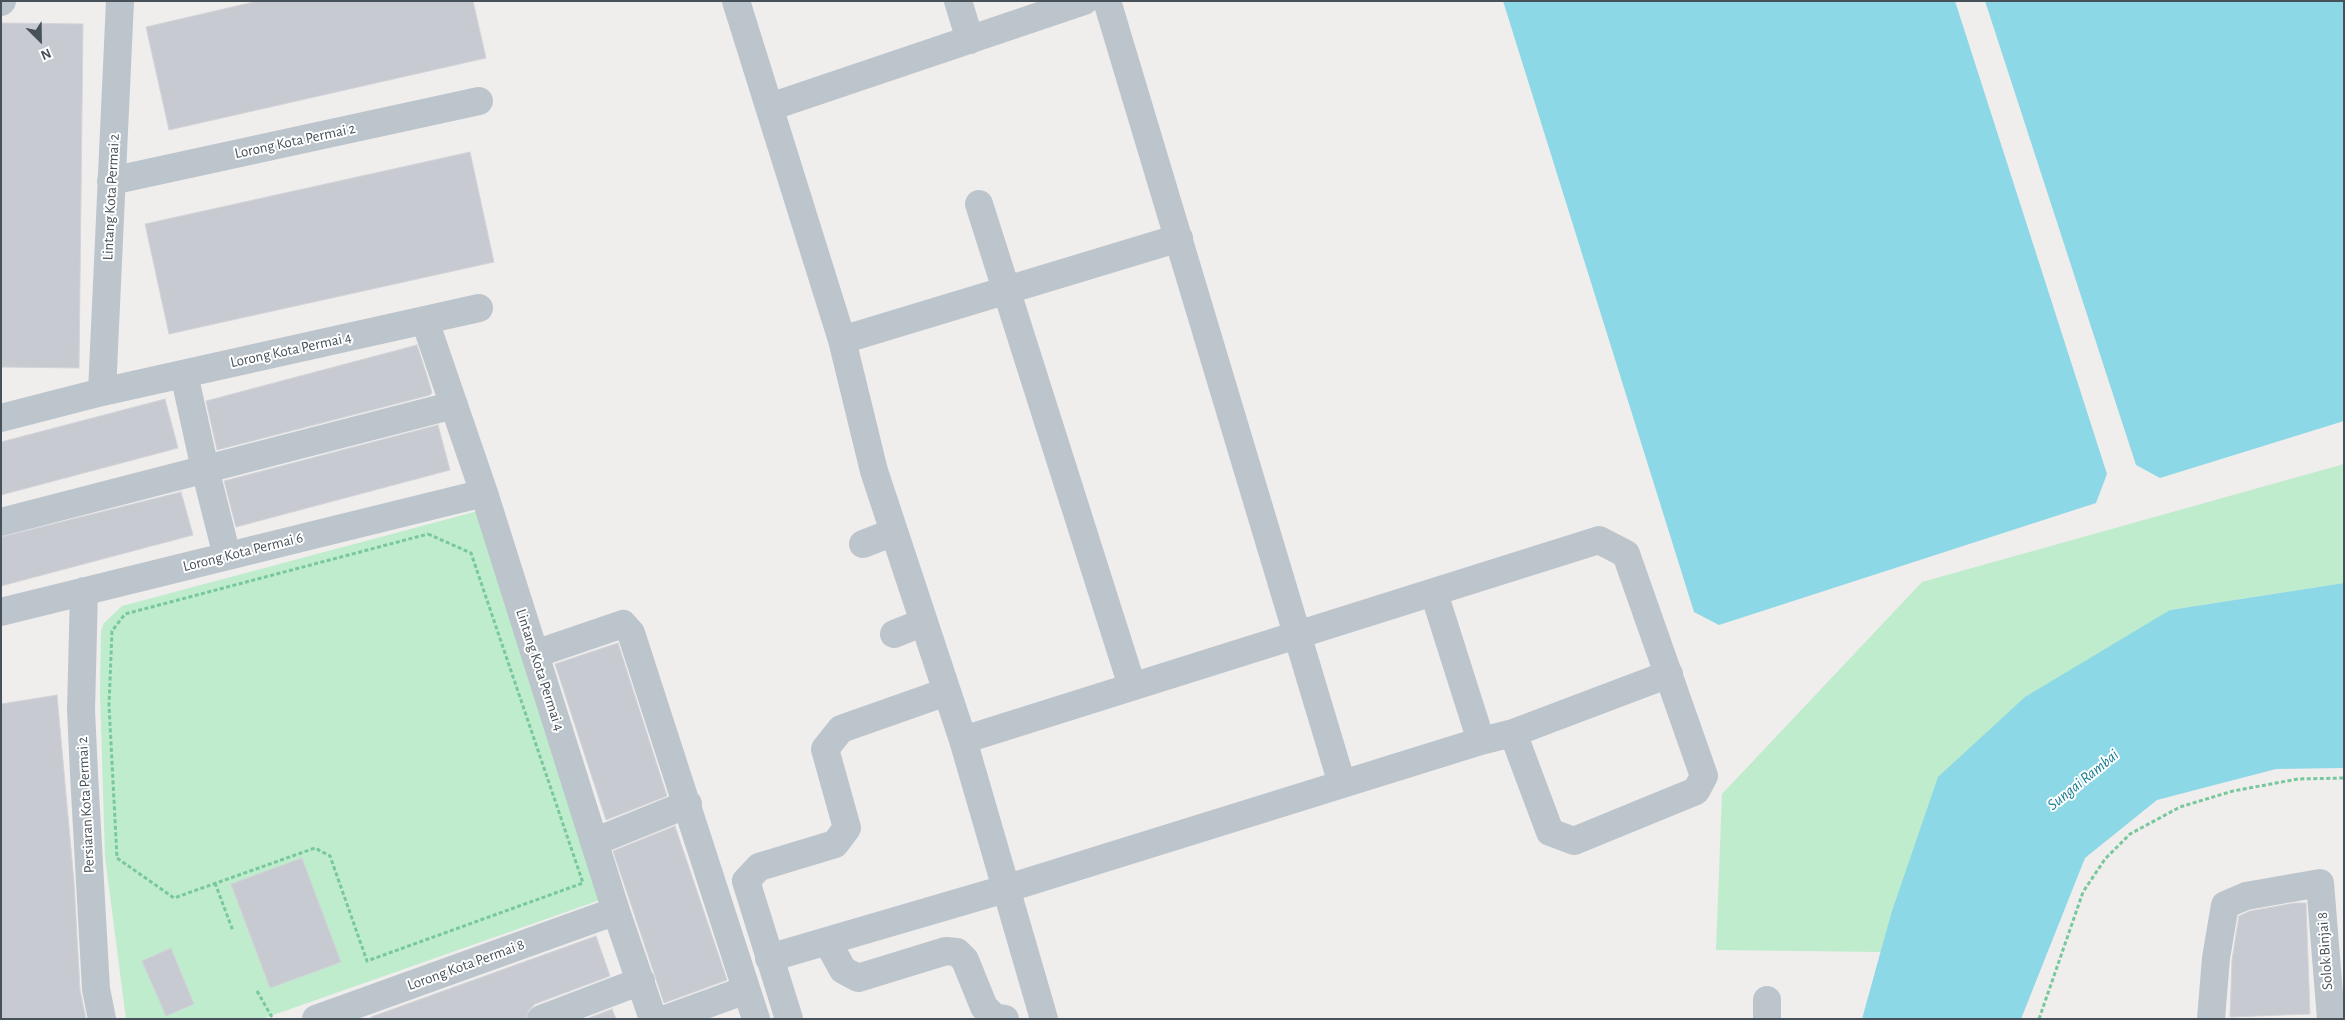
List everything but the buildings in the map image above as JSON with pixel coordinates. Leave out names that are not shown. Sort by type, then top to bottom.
[{"type":"street","name":"Lintang Kota Permai 2","points":[[102,392],[120,1]]},
{"type":"street","points":[[736,1],[842,340],[874,471],[963,740],[1043,1016],[1005,1019],[994,1017],[984,1007],[965,960],[957,952],[946,951],[858,978],[844,970],[827,941]]},
{"type":"street","points":[[958,1],[970,40]]},
{"type":"street","points":[[770,107],[1084,1]]},
{"type":"street","points":[[1107,1],[1342,784]]},
{"type":"street","name":"Lorong Kota Permai 2","points":[[112,181],[479,101]]},
{"type":"street","points":[[979,204],[1008,290],[1132,686]]},
{"type":"street","points":[[842,340],[1179,238]]},
{"type":"street","name":"Lorong Kota Permai 4","points":[[102,392],[479,308]]},
{"type":"street","name":"Lintang Kota Permai 4","points":[[425,321],[484,493],[616,911],[653,1019]]},
{"type":"street","points":[[184,374],[227,556]]},
{"type":"street","points":[[1,418],[102,392]]},
{"type":"street","points":[[1,522],[454,405]]},
{"type":"street","name":"Lorong Kota Permai 6","points":[[1,612],[484,493]]},
{"type":"street","points":[[863,544],[894,532]]},
{"type":"street","points":[[963,740],[1298,633],[1434,593],[1599,540],[1626,554],[1704,776],[1696,791],[1574,841],[1550,832],[1513,733]]},
{"type":"street","name":"Persiaran Kota Permai 2","points":[[84,591],[81,710],[96,989],[102,1019]]},
{"type":"street","points":[[1434,593],[1481,741]]},
{"type":"street","points":[[894,634],[924,622]]},
{"type":"street","points":[[536,654],[623,624],[631,633],[688,804],[756,1019]]},
{"type":"street","points":[[769,958],[1005,889],[1481,741],[1513,733],[1669,674]]},
{"type":"street","points":[[789,1019],[746,882],[759,867],[835,844],[847,828],[825,749],[841,728],[946,692]]},
{"type":"street","points":[[594,842],[688,804]]},
{"type":"street","name":"Solok Binjai 8","points":[[2211,1019],[2216,958],[2225,905],[2246,896],[2320,883],[2330,1019]]},
{"type":"street","name":"Lorong Kota Permai 8","points":[[316,1019],[616,911]]},
{"type":"street","points":[[541,1019],[640,981]]},
{"type":"street","points":[[666,1019],[746,990]]},
{"type":"path","points":[[428,534],[472,553],[583,883],[367,961],[330,856],[315,848],[215,883],[174,898],[117,858],[109,705],[112,631],[125,614],[428,534]]},
{"type":"path","points":[[2039,1019],[2083,892],[2105,859],[2130,834],[2180,807],[2233,791],[2298,779],[2344,778]]},
{"type":"path","points":[[215,883],[233,931]]},
{"type":"path","points":[[257,991],[273,1019]]},
{"type":"green space","points":[[2344,464],[2344,583],[2170,610],[1891,914],[1881,952],[1716,950],[1722,794],[1922,582]]},
{"type":"green space","points":[[478,511],[603,899],[262,1019],[126,1019],[105,857],[100,694],[101,631],[104,623],[122,606]]},
{"type":"water","points":[[1503,1],[1955,1],[2107,474],[2096,503],[1719,625],[1694,612]]},
{"type":"water","points":[[1985,1],[2344,1],[2344,421],[2160,478],[2136,465]]},
{"type":"water","name":"Sungai Rambai","points":[[2344,583],[2344,768],[2276,769],[2157,800],[2085,858],[2021,1019],[1862,1019],[1891,914],[1938,777],[2025,697],[2170,610]]}]
